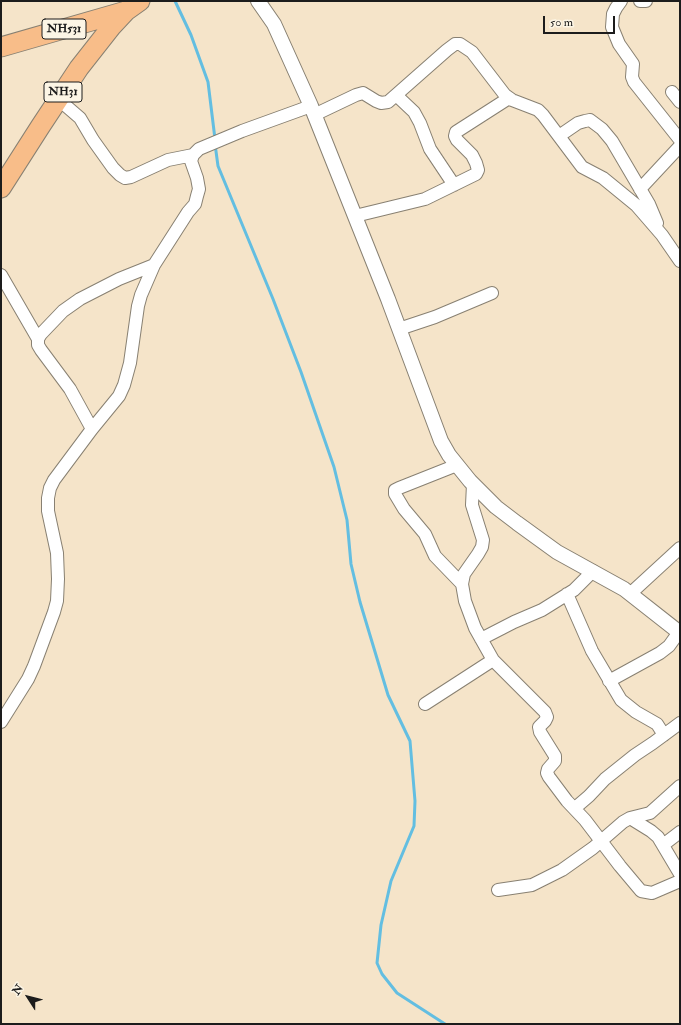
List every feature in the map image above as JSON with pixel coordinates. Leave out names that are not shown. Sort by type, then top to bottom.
[{"type":"highway","name":"NH531","points":[[1,47],[134,5]]},
{"type":"highway","name":"NH31","points":[[1,188],[58,99],[96,46],[134,5]]},
{"type":"street","points":[[258,1],[274,24],[313,111],[399,329],[441,441],[449,455],[473,484],[496,507],[557,552],[631,593],[679,632],[669,646],[660,653],[609,681]]},
{"type":"street","points":[[620,1],[613,14],[612,27],[620,44],[633,64],[632,77],[634,82],[680,140]]},
{"type":"street","points":[[640,1],[646,1]]},
{"type":"street","points":[[58,99],[80,118],[93,140],[113,168],[120,176],[125,178],[131,177],[168,160],[196,152],[242,131],[313,111],[356,95],[363,93],[381,103],[388,102],[455,44],[460,44],[472,52],[509,98],[538,110],[582,167],[603,178],[636,205],[662,235],[680,261]]},
{"type":"street","points":[[672,92],[680,102]]},
{"type":"street","points":[[396,95],[414,112],[430,149],[454,185]]},
{"type":"street","points":[[354,216],[425,199],[476,174],[478,170],[476,163],[472,155],[457,140],[455,136],[456,132],[509,98]]},
{"type":"street","points":[[559,136],[578,123],[590,120],[596,123],[612,141],[649,204],[662,235]]},
{"type":"street","points":[[640,189],[680,146]]},
{"type":"street","points":[[1,722],[28,679],[57,601],[57,553],[48,511],[50,488],[54,480],[92,429],[119,396],[124,385],[130,363],[138,306],[146,282],[154,265],[188,212],[195,204],[199,189],[191,161],[196,152]]},
{"type":"street","points":[[38,339],[63,312],[80,299],[119,278],[154,265]]},
{"type":"street","points":[[1,276],[38,339],[38,345],[70,389],[92,429]]},
{"type":"street","points":[[399,329],[435,317],[492,294]]},
{"type":"street","points":[[457,466],[399,488],[395,490],[395,494],[404,509],[425,534],[436,556],[462,584]]},
{"type":"street","points":[[473,484],[472,505],[483,540],[482,547],[464,574],[462,584],[465,601],[468,612],[493,660],[545,712],[547,717],[539,727],[540,732],[555,756],[555,760],[548,768],[548,776],[641,890],[652,893],[680,881]]},
{"type":"street","points":[[631,593],[680,548]]},
{"type":"street","points":[[481,639],[542,610],[581,584],[593,571]]},
{"type":"street","points":[[567,594],[592,650],[621,700],[636,712],[657,724],[664,735]]},
{"type":"street","points":[[425,704],[493,660]]},
{"type":"street","points":[[575,808],[635,754],[680,723]]},
{"type":"street","points":[[498,890],[532,885],[551,876],[575,861],[623,822],[630,818],[650,813],[680,786]]},
{"type":"street","points":[[630,818],[658,837],[680,874]]},
{"type":"street","points":[[663,845],[680,832]]},
{"type":"waterway","points":[[175,1],[191,35],[208,82],[215,139]]},
{"type":"waterway","points":[[215,144],[218,166],[273,299],[301,372],[334,467],[347,520],[351,564],[360,602],[388,695],[410,741],[415,801],[414,826],[391,881],[381,925],[377,963],[382,974],[397,993],[445,1024]]}]
